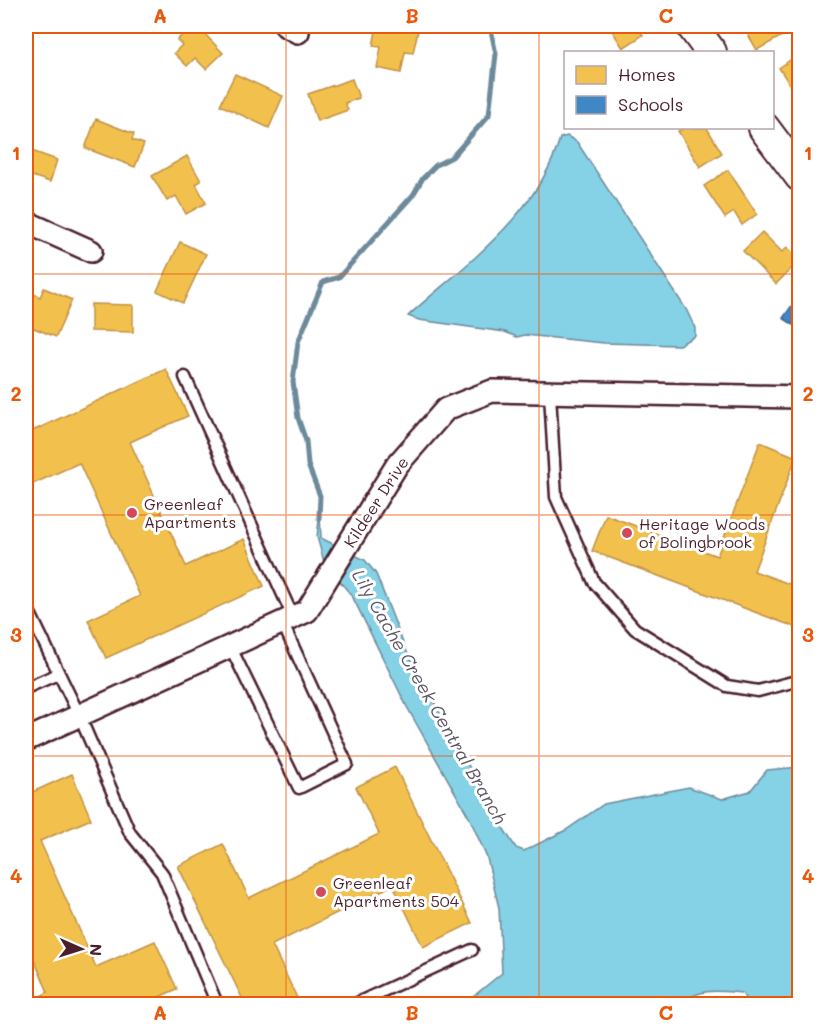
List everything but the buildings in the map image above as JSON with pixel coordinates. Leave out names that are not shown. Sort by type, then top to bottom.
[{"type":"street","points":[[692,26],[710,51]]},
{"type":"street","points":[[765,129],[800,176]]},
{"type":"street","points":[[26,222],[91,251]]},
{"type":"street","name":"Kildeer Drive","points":[[26,740],[307,611],[397,465],[446,409],[492,391],[523,390],[550,394],[800,396]]},
{"type":"lane","points":[[185,377],[347,764],[298,788],[230,646]]},
{"type":"lane","points":[[550,394],[556,497],[594,582],[634,629],[727,686],[758,691],[800,680]]},
{"type":"lane","points":[[26,605],[31,630],[58,674],[79,716],[130,833],[162,873],[217,1005]]},
{"type":"lane","points":[[26,688],[58,674]]},
{"type":"lane","points":[[355,1005],[472,950]]},
{"type":"water","points":[[567,136],[577,142],[686,309],[695,328],[695,336],[679,345],[604,343],[525,335],[517,337],[505,332],[419,320],[408,316],[475,257],[517,214],[535,191],[550,165],[560,138]]},
{"type":"water","points":[[320,512],[321,538],[365,560],[376,574],[405,648],[498,820],[516,848],[524,851],[566,830],[604,804],[689,787],[722,799],[750,791],[767,770],[799,767],[799,1004],[748,1004],[742,993],[710,991],[695,995],[681,1004],[464,1004],[502,973],[499,908],[487,858],[470,819],[407,707],[352,596],[324,562],[317,537]]},
{"type":"waterway","name":"Lily Cache Creek Central Branch","points":[[319,518],[320,496],[308,465],[306,441],[298,418],[293,382],[298,342],[323,282],[339,277],[413,195],[423,178],[436,165],[452,157],[489,115],[496,54],[490,26]]},
{"type":"place","name":"Greenleaf Apartments","points":[[132,513]]},
{"type":"place","name":"Heritage Woods of Bolingbrook","points":[[627,533]]},
{"type":"place","name":"Greenleaf Apartments 504","points":[[321,892]]}]
